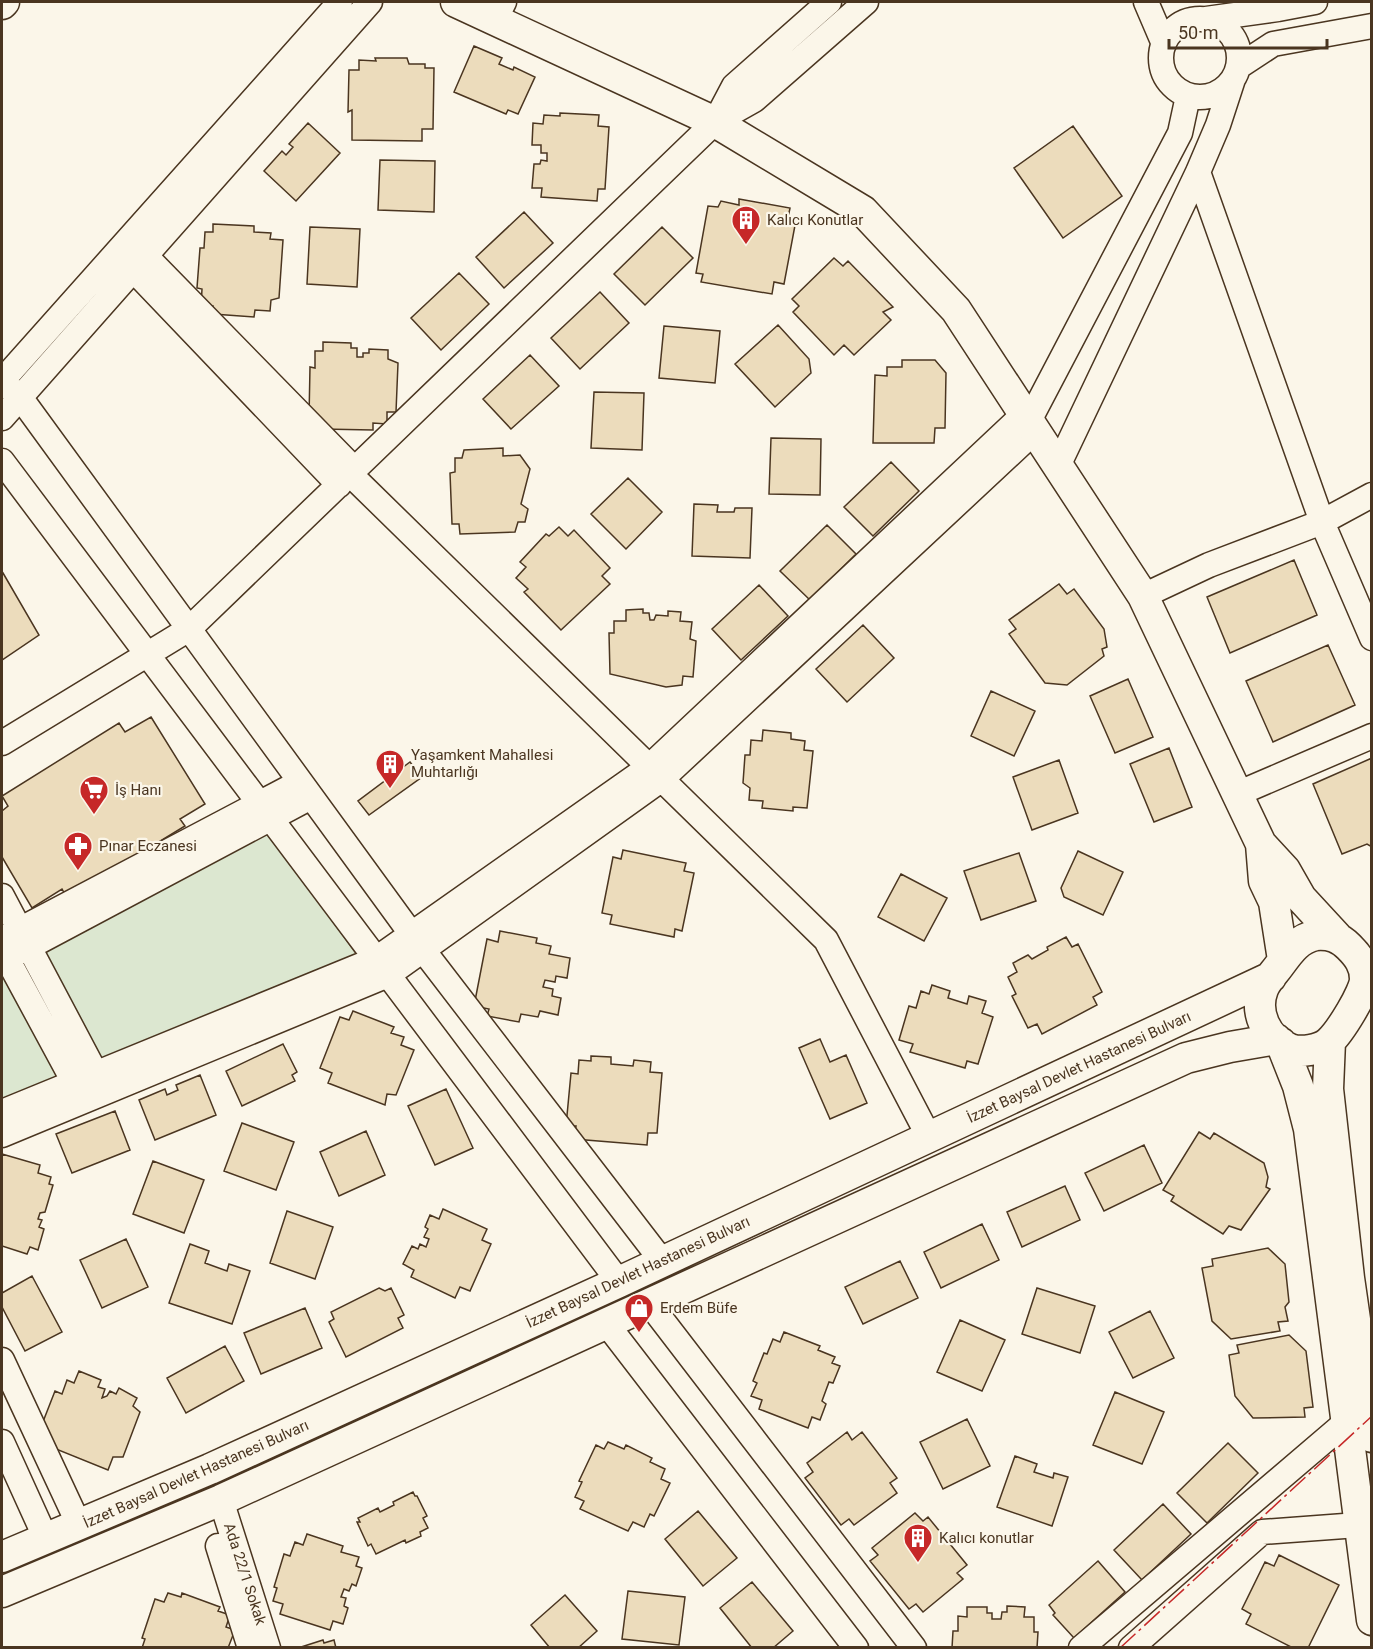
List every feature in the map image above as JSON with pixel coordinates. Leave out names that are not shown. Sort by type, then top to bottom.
[{"type":"main road","points":[[456,2],[500,11],[715,122],[863,211],[956,310],[1143,596],[1261,844],[1285,870],[1301,898],[1352,938],[1364,967],[1367,991],[1330,1041],[1328,1089],[1349,1278],[1369,1394],[1371,1437]]},
{"type":"main road","points":[[1261,844],[1264,881],[1274,902],[1277,969]]},
{"type":"main road","name":"İzzet Baysal Devlet Hastanesi Bulvarı","points":[[1330,1041],[1319,1048],[1298,1051],[1278,1041],[1269,1033],[1261,1020],[1259,1005],[1264,987],[1294,945],[1306,937],[1326,934],[1352,938]]},
{"type":"main road","name":"İzzet Baysal Devlet Hastanesi Bulvarı","points":[[2,1557],[210,1469],[618,1282],[928,1137],[1277,969]]},
{"type":"main road","points":[[1278,1041],[1298,1086],[1309,1129],[1371,1620]]},
{"type":"main road","name":"İzzet Baysal Devlet Hastanesi Bulvarı","points":[[2,1592],[214,1503],[1186,1058],[1230,1047],[1278,1041]]},
{"type":"street","points":[[2,418],[131,254],[340,2]]},
{"type":"street","points":[[370,2],[131,254],[2,381],[20,397],[417,942],[662,1261]]},
{"type":"street","points":[[715,122],[734,86],[829,2]]},
{"type":"street","points":[[2,743],[189,629],[715,122],[754,100],[866,2]]},
{"type":"street","points":[[1146,2],[1164,44]]},
{"type":"street","points":[[1315,2],[1193,20],[1181,24],[1171,32],[1164,44],[1161,56],[1162,69],[1168,81],[1188,96],[1214,95],[1225,88],[1236,73],[1273,44],[1371,26]]},
{"type":"street","points":[[1058,466],[1198,172],[1218,125],[1236,73],[1239,55],[1232,37],[1218,24],[1206,19]]},
{"type":"street","points":[[2,1135],[79,1092],[382,967],[656,773],[1029,422],[1180,134],[1188,96]]},
{"type":"street","points":[[1198,172],[1322,522],[1371,638]]},
{"type":"street","points":[[131,254],[348,476],[826,940],[928,1137]]},
{"type":"street","points":[[2,461],[618,1282]]},
{"type":"street","points":[[1143,596],[1209,566],[1322,522],[1371,495]]},
{"type":"street","points":[[1237,794],[1371,736]]},
{"type":"street","points":[[10,947],[306,789]]},
{"type":"street","points":[[2,896],[10,947],[79,1092]]},
{"type":"street","points":[[10,947],[101,1083]]},
{"type":"street","points":[[2,1112],[79,1092]]},
{"type":"street","points":[[649,1303],[914,1647]]},
{"type":"street","points":[[606,1323],[856,1647]]},
{"type":"street","points":[[2,1360],[79,1525]]},
{"type":"street","points":[[1082,1647],[1345,1423]]},
{"type":"street","points":[[2,1442],[46,1539]]},
{"type":"street","name":"Ada 22/1 Sokak","points":[[214,1503],[250,1647]]},
{"type":"street","name":"Ada 22/1 Sokak","points":[[214,1503],[268,1647]]},
{"type":"street","points":[[1131,1647],[1262,1532],[1358,1525]]},
{"type":"green space","points":[[265,827],[360,959],[101,1067],[38,952]]},
{"type":"green space","points":[[2,971],[64,1081],[2,1106]]},
{"type":"building","points":[[474,46],[502,58],[499,64],[513,70],[514,67],[535,77],[518,114],[508,110],[506,114],[454,92]]},
{"type":"building","points":[[375,58],[407,58],[409,64],[425,64],[425,68],[434,68],[433,129],[422,129],[422,141],[352,140],[352,110],[348,112],[349,70],[359,70],[359,60],[376,61]]},
{"type":"building","points":[[560,113],[599,115],[598,126],[609,127],[605,189],[598,189],[597,201],[541,197],[542,188],[532,188],[534,164],[540,164],[541,160],[547,161],[547,153],[541,153],[541,145],[532,145],[533,123],[543,124],[544,115],[560,116]]},
{"type":"building","points":[[308,123],[340,153],[296,201],[264,171],[282,151],[286,155],[293,147],[289,144]]},
{"type":"building","points":[[1073,126],[1122,196],[1063,238],[1014,168]]},
{"type":"building","points":[[380,160],[435,161],[434,212],[378,210]]},
{"type":"building","name":"Kalıcı Konutlar","points":[[739,199],[790,208],[788,218],[796,220],[784,284],[774,282],[772,294],[701,282],[703,274],[696,273],[708,206],[718,207],[721,201],[739,205]]},
{"type":"building","points":[[524,212],[553,243],[504,288],[476,257]]},
{"type":"building","points":[[213,224],[254,226],[254,232],[271,233],[270,239],[283,240],[279,298],[271,300],[270,311],[255,310],[254,317],[213,314],[213,306],[201,306],[202,289],[197,288],[200,248],[204,248],[205,232],[213,232]]},
{"type":"building","points":[[310,227],[360,229],[357,287],[307,284]]},
{"type":"building","points":[[662,227],[693,258],[645,305],[614,274]]},
{"type":"building","name":"Kalıcı Konutlar","points":[[834,258],[843,266],[848,261],[893,307],[883,312],[891,320],[854,355],[844,345],[834,355],[793,312],[799,306],[792,299]]},
{"type":"building","points":[[459,273],[489,304],[441,350],[411,318]]},
{"type":"building","points":[[600,292],[629,323],[580,369],[551,338]]},
{"type":"building","points":[[778,325],[809,359],[811,373],[775,407],[735,364]]},
{"type":"building","points":[[664,326],[720,331],[715,383],[659,378]]},
{"type":"building","points":[[323,342],[351,343],[351,348],[357,348],[357,357],[363,357],[363,353],[369,353],[369,349],[388,350],[388,359],[398,363],[396,412],[387,412],[387,424],[373,423],[373,430],[321,429],[321,418],[309,418],[310,367],[315,368],[315,351],[323,351]]},
{"type":"building","points":[[530,355],[559,386],[511,429],[483,399]]},
{"type":"building","points":[[902,360],[935,360],[946,373],[945,428],[935,428],[934,443],[873,443],[875,375],[887,376],[887,367],[902,367]]},
{"type":"building","points":[[594,392],[644,393],[642,450],[591,448]]},
{"type":"building","points":[[771,438],[821,439],[820,495],[769,494]]},
{"type":"building","points":[[503,448],[503,456],[520,455],[530,469],[521,504],[528,509],[525,522],[518,522],[515,532],[460,534],[459,524],[452,524],[450,473],[455,472],[455,458],[462,458],[464,450]]},
{"type":"building","points":[[891,462],[919,491],[873,536],[844,507]]},
{"type":"building","points":[[628,478],[662,512],[626,549],[591,514]]},
{"type":"building","points":[[694,504],[718,505],[717,512],[734,512],[735,508],[752,508],[750,558],[692,556]]},
{"type":"building","points":[[827,525],[856,554],[810,600],[780,571]]},
{"type":"building","points":[[559,527],[568,536],[574,530],[610,568],[602,576],[610,584],[561,630],[524,592],[528,589],[516,578],[526,567],[520,562],[546,534],[549,536]]},
{"type":"building","points":[[1294,560],[1317,615],[1230,653],[1207,597]]},
{"type":"building","points":[[2,574],[39,635],[2,660]]},
{"type":"building","points":[[1059,584],[1067,594],[1074,589],[1104,629],[1107,647],[1102,649],[1104,656],[1067,685],[1045,683],[1009,634],[1016,629],[1009,620]]},
{"type":"building","points":[[759,585],[788,616],[741,660],[712,629]]},
{"type":"building","points":[[643,609],[643,613],[649,613],[650,620],[654,620],[656,615],[668,616],[668,611],[681,612],[680,621],[692,622],[690,639],[696,641],[693,677],[683,676],[682,685],[666,687],[610,674],[609,633],[614,633],[614,621],[626,621],[626,610]]},
{"type":"building","points":[[863,625],[894,658],[847,702],[816,669]]},
{"type":"building","points":[[1328,645],[1355,705],[1273,742],[1246,681]]},
{"type":"building","points":[[1128,679],[1153,737],[1115,753],[1090,696]]},
{"type":"building","points":[[991,691],[1035,711],[1014,756],[971,736]]},
{"type":"building","name":"İş Hanı","points":[[151,717],[205,804],[180,819],[185,826],[67,898],[62,889],[32,908],[2,857],[2,811],[8,806],[2,796],[119,723],[125,732]]},
{"type":"building","points":[[763,730],[791,733],[791,739],[805,741],[804,750],[813,751],[807,808],[793,807],[793,811],[762,808],[763,801],[749,800],[750,788],[743,783],[745,755],[750,755],[751,740],[762,741]]},
{"type":"building","points":[[1169,748],[1192,807],[1154,822],[1130,764]]},
{"type":"building","points":[[1372,758],[1372,847],[1367,844],[1342,854],[1313,784]]},
{"type":"building","points":[[1059,760],[1078,813],[1032,830],[1013,777]]},
{"type":"building","name":"Yaşamkent Mahallesi Muhtarlığı","points":[[410,762],[422,777],[369,815],[358,801]]},
{"type":"building","points":[[623,850],[686,863],[684,871],[694,873],[682,931],[675,929],[674,937],[610,924],[612,915],[602,913],[613,857],[621,859]]},
{"type":"building","points":[[1078,851],[1123,872],[1103,915],[1064,897],[1061,888]]},
{"type":"building","points":[[1019,853],[1036,901],[981,920],[964,871]]},
{"type":"building","points":[[901,874],[947,898],[924,941],[878,917]]},
{"type":"building","points":[[500,931],[537,938],[536,943],[551,946],[549,954],[570,958],[567,978],[556,976],[555,982],[545,980],[543,987],[553,989],[552,996],[561,998],[558,1015],[540,1011],[538,1017],[521,1014],[519,1022],[487,1016],[489,1009],[474,1006],[487,939],[498,942]]},
{"type":"building","points":[[1066,937],[1072,947],[1078,944],[1102,992],[1093,997],[1097,1005],[1042,1034],[1037,1024],[1028,1028],[1012,996],[1016,994],[1008,977],[1017,972],[1013,963],[1028,955],[1032,959],[1048,950],[1047,947]]},
{"type":"building","points":[[932,985],[950,991],[948,998],[967,1004],[969,996],[986,1001],[982,1013],[993,1017],[978,1064],[967,1061],[965,1068],[910,1052],[913,1044],[899,1040],[909,1006],[916,1008],[921,991],[929,994]]},
{"type":"building","points":[[353,1011],[394,1027],[391,1033],[404,1037],[401,1045],[414,1050],[396,1095],[387,1094],[385,1105],[328,1083],[332,1073],[320,1068],[340,1017],[349,1020]]},
{"type":"building","points":[[820,1039],[830,1062],[846,1055],[867,1103],[830,1119],[799,1048]]},
{"type":"building","points":[[283,1044],[297,1072],[292,1075],[295,1081],[242,1106],[226,1071]]},
{"type":"building","points":[[591,1056],[611,1057],[611,1064],[633,1066],[634,1060],[651,1062],[650,1072],[662,1073],[657,1133],[648,1133],[647,1145],[574,1139],[576,1126],[566,1126],[571,1073],[578,1074],[579,1060],[591,1061]]},
{"type":"building","points":[[200,1075],[216,1115],[155,1140],[139,1100],[165,1089],[167,1095],[178,1090],[176,1085]]},
{"type":"building","points":[[446,1089],[473,1148],[435,1165],[408,1106]]},
{"type":"building","points":[[115,1111],[130,1150],[72,1173],[56,1134]]},
{"type":"building","points":[[242,1123],[294,1142],[276,1190],[224,1171]]},
{"type":"building","points":[[366,1131],[385,1175],[339,1196],[320,1152]]},
{"type":"building","points":[[1199,1132],[1210,1139],[1214,1133],[1264,1163],[1268,1177],[1266,1187],[1270,1189],[1241,1230],[1229,1226],[1223,1234],[1171,1201],[1174,1196],[1163,1190]]},
{"type":"building","points":[[1144,1145],[1162,1183],[1104,1211],[1085,1173]]},
{"type":"building","points":[[2,1154],[40,1165],[38,1173],[51,1177],[49,1184],[53,1185],[45,1212],[40,1213],[38,1219],[42,1220],[39,1227],[44,1229],[38,1250],[30,1247],[27,1254],[2,1246]]},
{"type":"building","points":[[153,1161],[204,1180],[184,1233],[133,1214]]},
{"type":"building","points":[[1065,1186],[1080,1220],[1022,1247],[1007,1212]]},
{"type":"building","points":[[443,1209],[487,1229],[482,1240],[491,1244],[470,1291],[460,1287],[455,1298],[411,1277],[414,1270],[403,1264],[412,1246],[418,1249],[420,1244],[426,1247],[429,1239],[424,1237],[428,1229],[425,1227],[430,1215],[439,1219]]},
{"type":"building","points":[[287,1211],[333,1227],[315,1279],[270,1263]]},
{"type":"building","points":[[982,1224],[999,1260],[941,1288],[924,1252]]},
{"type":"building","points":[[126,1239],[148,1287],[102,1308],[80,1260]]},
{"type":"building","points":[[190,1244],[209,1251],[205,1263],[227,1271],[229,1264],[250,1271],[232,1324],[169,1303]]},
{"type":"building","points":[[1268,1248],[1285,1264],[1289,1302],[1285,1307],[1288,1321],[1278,1322],[1280,1331],[1231,1339],[1212,1321],[1202,1268],[1213,1266],[1212,1259]]},
{"type":"building","points":[[900,1261],[918,1298],[863,1324],[845,1287]]},
{"type":"building","points":[[32,1276],[62,1332],[25,1351],[2,1307],[2,1293]]},
{"type":"building","points":[[379,1288],[385,1291],[391,1288],[404,1315],[398,1318],[403,1328],[346,1357],[329,1322],[334,1319],[331,1312]]},
{"type":"building","points":[[1037,1288],[1095,1306],[1080,1353],[1022,1334]]},
{"type":"building","points":[[305,1308],[322,1348],[261,1374],[244,1333]]},
{"type":"building","points":[[1150,1311],[1174,1358],[1133,1378],[1109,1332]]},
{"type":"building","points":[[960,1320],[1005,1340],[982,1391],[937,1372]]},
{"type":"building","points":[[784,1332],[820,1346],[818,1350],[835,1357],[832,1363],[840,1366],[833,1383],[829,1382],[822,1401],[826,1404],[820,1420],[812,1417],[808,1428],[759,1409],[762,1400],[751,1396],[757,1383],[753,1381],[764,1353],[767,1354],[773,1339],[780,1342]]},
{"type":"building","points":[[1289,1335],[1306,1351],[1313,1407],[1304,1408],[1305,1417],[1253,1418],[1235,1396],[1229,1355],[1239,1353],[1237,1345]]},
{"type":"building","points":[[225,1346],[244,1381],[186,1413],[167,1378]]},
{"type":"building","points":[[79,1371],[101,1380],[98,1387],[105,1389],[102,1398],[110,1391],[116,1394],[119,1388],[137,1398],[133,1406],[140,1412],[123,1457],[113,1457],[108,1470],[46,1445],[39,1432],[55,1391],[62,1394],[67,1380],[74,1383]]},
{"type":"building","points":[[1115,1392],[1164,1412],[1142,1464],[1093,1445]]},
{"type":"building","name":"Kalıcı Konutlar","points":[[967,1419],[990,1466],[943,1489],[920,1442]]},
{"type":"building","points":[[847,1432],[852,1440],[862,1432],[897,1478],[890,1483],[897,1493],[854,1525],[849,1519],[841,1525],[805,1478],[813,1472],[807,1463]]},
{"type":"building","points":[[608,1442],[624,1449],[626,1445],[652,1458],[650,1462],[665,1469],[661,1479],[670,1483],[654,1516],[650,1514],[644,1527],[633,1522],[628,1531],[580,1509],[584,1501],[575,1497],[582,1482],[579,1481],[596,1445],[604,1449]]},
{"type":"building","points":[[1228,1443],[1258,1473],[1207,1523],[1177,1493]]},
{"type":"building","name":"Kalıcı Konutlar","points":[[1015,1456],[1037,1464],[1034,1472],[1053,1478],[1054,1473],[1068,1477],[1052,1526],[997,1507]]},
{"type":"building","points":[[413,1492],[427,1516],[423,1518],[428,1528],[420,1532],[421,1536],[406,1543],[405,1540],[376,1554],[371,1544],[368,1546],[357,1522],[360,1522],[358,1518],[378,1508],[380,1512],[394,1505],[393,1502]]},
{"type":"building","points":[[1163,1504],[1191,1534],[1142,1580],[1114,1550]]},
{"type":"building","points":[[698,1511],[737,1558],[703,1586],[665,1539]]},
{"type":"building","name":"Kalıcı konutlar","points":[[915,1513],[923,1521],[928,1517],[967,1565],[957,1573],[963,1579],[923,1612],[916,1604],[909,1609],[870,1561],[878,1555],[872,1548]]},
{"type":"building","points":[[307,1534],[343,1546],[341,1552],[359,1557],[356,1566],[362,1568],[356,1586],[352,1584],[349,1591],[344,1589],[341,1597],[346,1598],[344,1606],[348,1608],[343,1624],[333,1621],[330,1630],[280,1614],[283,1604],[273,1601],[277,1588],[274,1587],[284,1554],[290,1556],[295,1542],[303,1545]]},
{"type":"building","points":[[1279,1555],[1339,1585],[1308,1648],[1293,1648],[1246,1624],[1251,1614],[1242,1609],[1265,1562],[1274,1566]]},
{"type":"building","points":[[1098,1561],[1125,1592],[1074,1638],[1053,1615],[1055,1613],[1049,1605]]},
{"type":"building","points":[[752,1582],[793,1631],[773,1648],[752,1648],[720,1608]]},
{"type":"building","points":[[628,1591],[685,1597],[679,1645],[622,1639]]},
{"type":"building","points":[[168,1593],[181,1597],[182,1593],[220,1607],[218,1611],[230,1615],[226,1627],[235,1630],[228,1648],[142,1648],[145,1639],[142,1638],[155,1599],[164,1602]]},
{"type":"building","points":[[565,1595],[597,1631],[578,1648],[550,1648],[531,1625]]},
{"type":"building","points":[[1007,1606],[1025,1607],[1024,1617],[1034,1617],[1034,1632],[1038,1632],[1037,1648],[952,1648],[953,1631],[958,1631],[958,1616],[967,1617],[967,1607],[987,1607],[987,1613],[992,1613],[992,1619],[1001,1619],[1002,1612],[1007,1612]]},
{"type":"building","points":[[323,1640],[324,1643],[334,1640],[336,1648],[298,1648]]},
{"type":"power","points":[[1120,1648],[1372,1416]]},
{"type":"place","name":"Kalıcı Konutlar","points":[[746,246]]},
{"type":"place","name":"Yaşamkent Mahallesi Muhtarlığı","points":[[390,790]]},
{"type":"place","name":"İş Hanı","points":[[94,816]]},
{"type":"place","name":"Pınar Eczanesi","points":[[78,872]]},
{"type":"place","name":"Erdem Büfe","points":[[639,1334]]},
{"type":"place","name":"Kalıcı konutlar","points":[[918,1564]]}]
